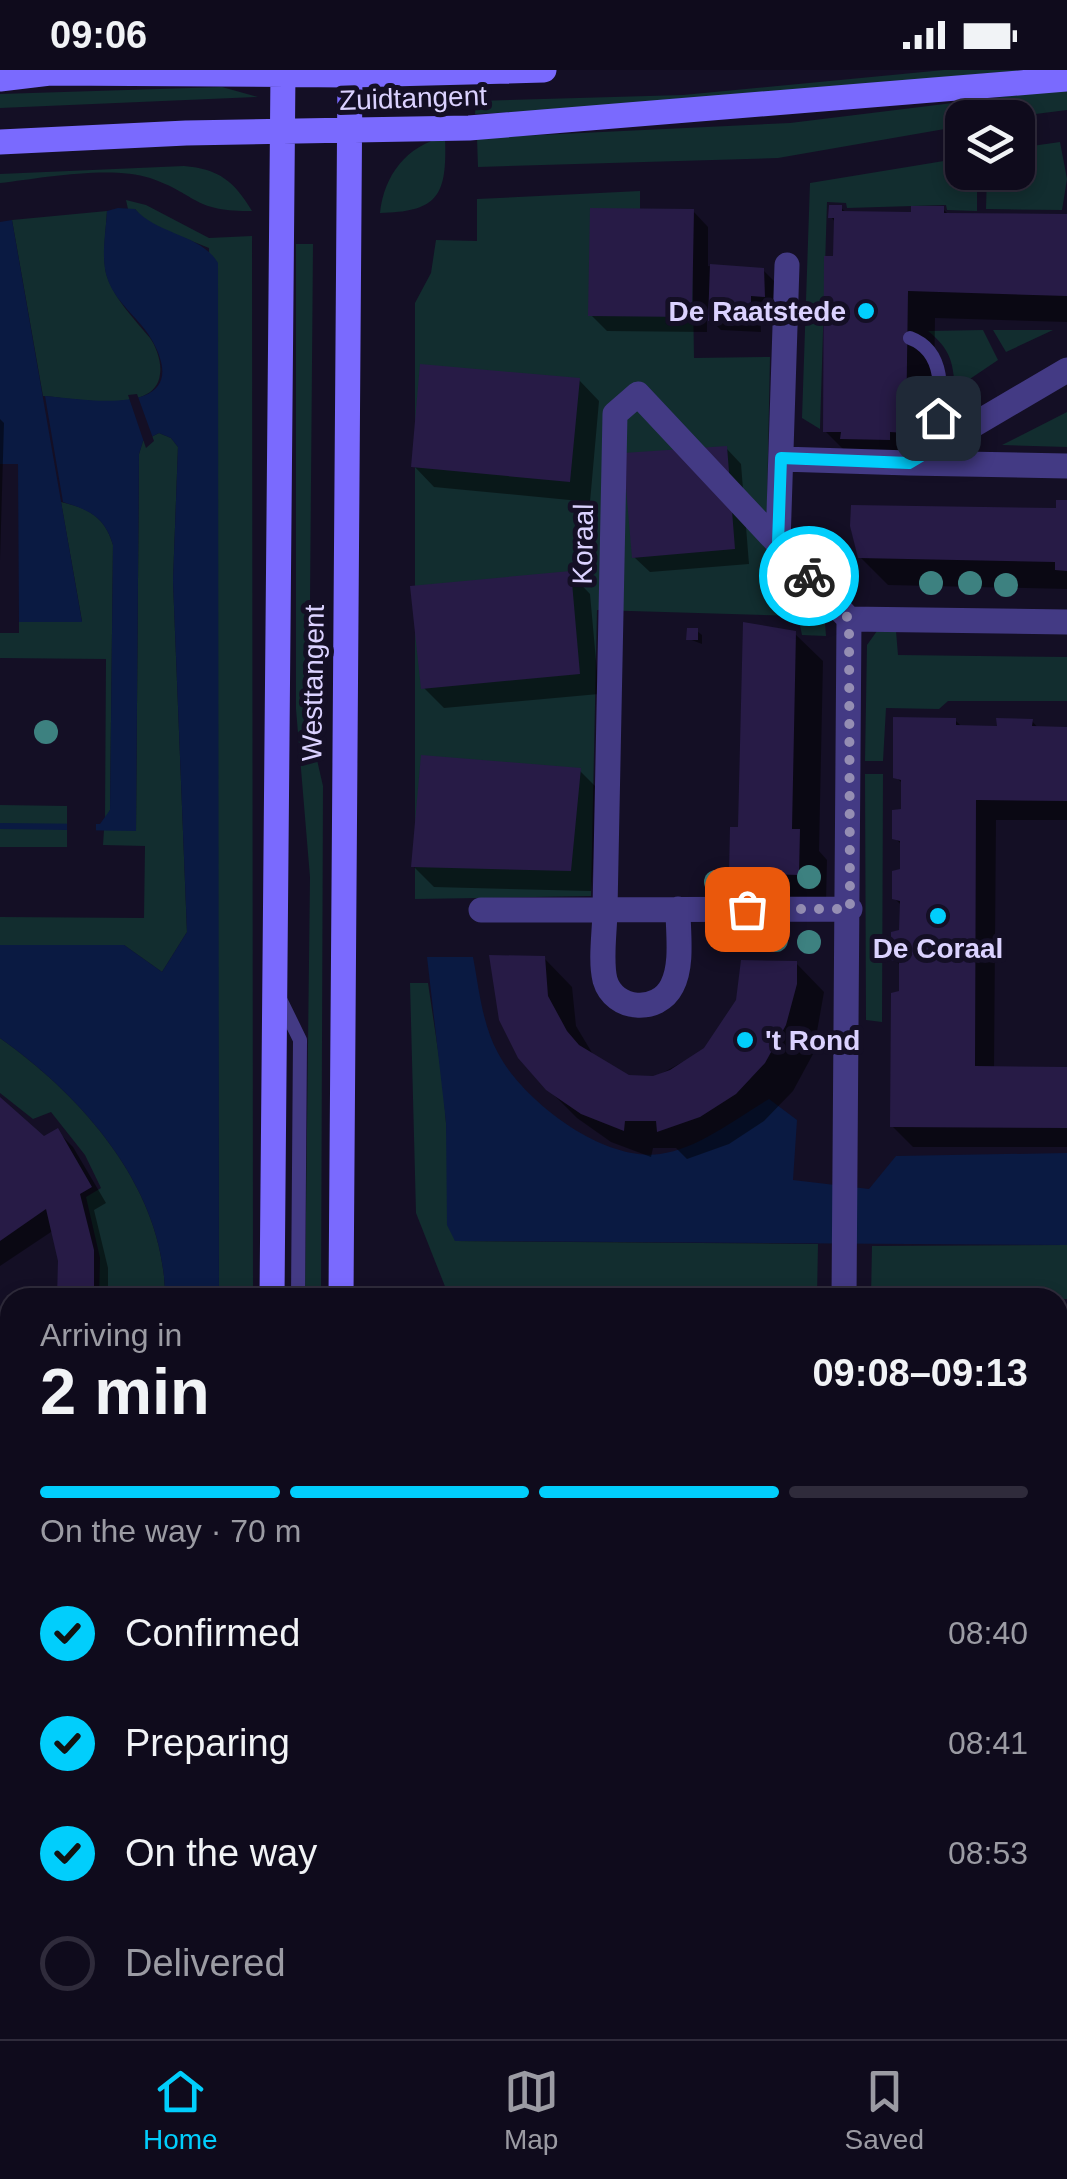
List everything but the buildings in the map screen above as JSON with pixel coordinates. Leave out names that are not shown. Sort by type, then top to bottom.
[{"type":"main road","name":"Zuidtangent","points":[[0,79],[50,73],[544,70]]},
{"type":"main road","name":"Westtangent","points":[[272,1288],[282,72]]},
{"type":"main road","name":"Westtangent","points":[[341,1288],[350,73]]},
{"type":"main road","name":"Zuidtangent","points":[[0,142],[469,128],[1067,80]]},
{"type":"street","points":[[778,543],[787,266]]},
{"type":"street","points":[[909,463],[1067,370]]},
{"type":"street","name":"Koraal","points":[[678,909],[678,972],[670,991],[652,1004],[637,1006],[614,996],[605,980],[605,909],[615,414],[638,394],[849,619]]},
{"type":"street","points":[[781,458],[1067,466]]},
{"type":"street","points":[[844,1288],[850,909],[849,619],[1067,622]]},
{"type":"street","points":[[481,910],[850,909]]},
{"type":"lane","points":[[910,338],[924,344],[938,365],[936,447]]},
{"type":"lane","name":"Westtangent","points":[[274,987],[300,1040],[298,1288]]},
{"type":"green space","points":[[944,70],[1024,70],[628,106],[475,114],[476,101],[683,95]]},
{"type":"green space","points":[[222,87],[258,97],[0,108],[0,94]]},
{"type":"green space","points":[[1067,89],[1067,110],[1035,114],[1035,100],[977,100]]},
{"type":"green space","points":[[945,104],[945,129],[778,158],[478,167],[477,138],[790,123]]},
{"type":"green space","points":[[445,137],[444,173],[436,196],[416,209],[380,213],[387,186],[400,164],[419,147]]},
{"type":"green space","points":[[1060,142],[1067,179],[1062,210],[986,209],[987,190],[1035,190],[1035,146]]},
{"type":"green space","points":[[945,161],[945,190],[977,190],[977,211],[947,210],[946,205],[847,208],[846,203],[827,202],[820,429],[802,418],[810,183]]},
{"type":"green space","points":[[184,166],[224,178],[252,211],[218,209],[134,174],[76,174],[0,183],[0,174]]},
{"type":"green space","points":[[640,191],[640,236],[692,233],[694,358],[770,357],[766,551],[824,609],[826,636],[802,635],[798,616],[597,610],[591,896],[415,899],[415,303],[431,273],[436,240],[477,241],[477,199]]},
{"type":"green space","points":[[126,200],[146,205],[209,238],[252,236],[253,1288],[219,1288],[217,722],[209,248],[147,223],[135,209],[128,209]]},
{"type":"green space","points":[[107,211],[106,273],[119,299],[152,341],[160,374],[155,387],[129,400],[43,396],[12,220]]},
{"type":"green space","points":[[296,244],[313,244],[309,725],[323,786],[321,1288],[305,1288],[310,877],[296,709]]},
{"type":"green space","points":[[983,330],[998,360],[955,389],[949,356],[928,331]]},
{"type":"green space","points":[[993,330],[1053,330],[1006,352]]},
{"type":"green space","points":[[1067,412],[1067,447],[1002,445]]},
{"type":"green space","points":[[159,433],[171,438],[178,447],[173,581],[187,932],[162,972],[124,945],[0,945],[0,917],[144,918],[145,846],[103,845],[104,830],[136,830],[139,454],[143,441]]},
{"type":"green space","points":[[61,502],[94,515],[113,545],[110,810],[105,821],[106,659],[0,658],[0,633],[19,633],[19,622],[82,621]]},
{"type":"green space","points":[[877,631],[896,631],[898,655],[1067,657],[1067,701],[948,701],[939,709],[886,708],[883,761],[865,761],[867,645]]},
{"type":"green space","points":[[865,774],[883,774],[882,1022],[866,1020]]},
{"type":"green space","points":[[0,805],[67,806],[67,847],[0,847]]},
{"type":"green space","points":[[410,983],[428,983],[443,1084],[455,1241],[818,1244],[817,1288],[446,1288],[416,1213]]},
{"type":"green space","points":[[0,1038],[61,1088],[114,1149],[151,1219],[164,1288],[99,1288],[100,1258],[86,1197],[101,1188],[85,1155],[51,1112],[33,1119],[0,1093]]},
{"type":"green space","points":[[1067,1245],[1067,1288],[871,1288],[872,1246]]},
{"type":"water","points":[[135,209],[144,218],[201,246],[218,263],[219,1288],[164,1288],[151,1219],[114,1149],[61,1088],[0,1038],[0,945],[124,945],[162,972],[187,932],[173,581],[178,447],[171,438],[159,433],[143,441],[139,454],[136,831],[0,829],[0,823],[100,824],[110,810],[113,545],[95,516],[63,502],[45,396],[129,399],[148,394],[159,384],[162,367],[153,342],[117,297],[106,272],[107,211]]},
{"type":"water","points":[[12,220],[82,622],[19,622],[18,464],[0,464],[0,222]]},
{"type":"water","points":[[427,957],[473,957],[488,1030],[498,1053],[545,1108],[590,1138],[638,1154],[674,1151],[717,1132],[769,1099],[797,1120],[793,1180],[869,1189],[896,1156],[1067,1153],[1067,1245],[455,1241],[447,1225],[446,1122]]},
{"type":"pier","points":[[137,394],[154,441],[146,448],[128,395]]},
{"type":"pier","points":[[67,819],[96,819],[96,835],[67,835]]},
{"type":"way so far","points":[[747,909],[850,909],[849,619],[809,576]]},
{"type":"place","name":"De Raatstede","points":[[866,311]]},
{"type":"place","name":"De Coraal","points":[[938,916]]},
{"type":"place","name":"'t Rond","points":[[745,1040]]},
{"type":"route","points":[[809,576],[778,543],[781,458],[909,463],[936,447],[938,418]]}]
